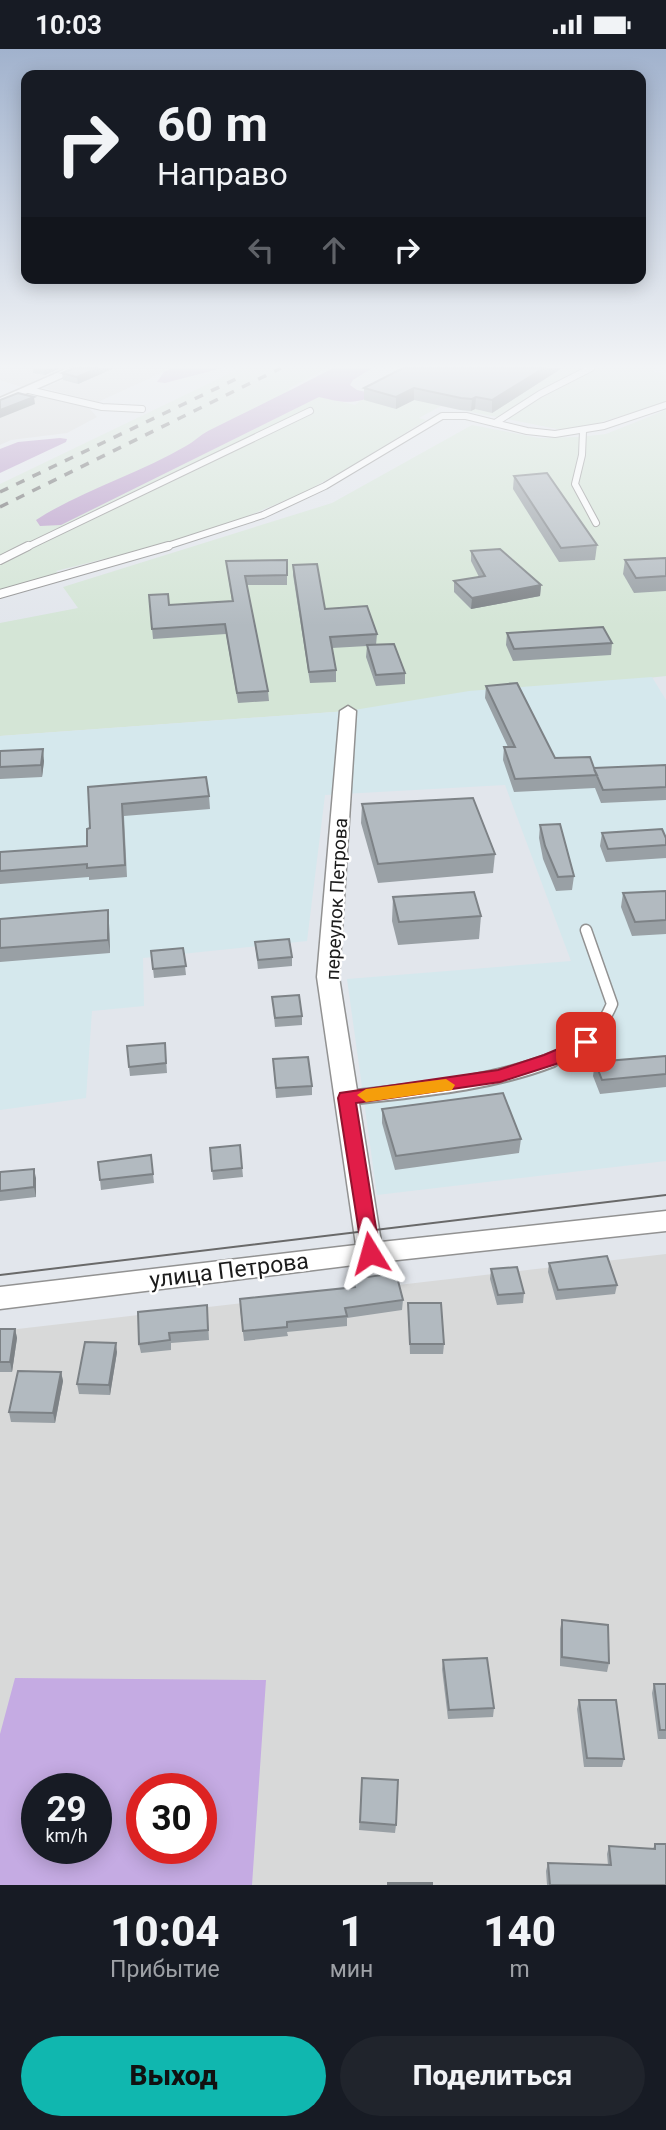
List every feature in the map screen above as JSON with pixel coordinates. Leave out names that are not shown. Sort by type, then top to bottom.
[{"type":"street","name":"переулок Петрова","points":[[348,712],[328,977],[370,1253]]},
{"type":"street","name":"улица Петрова","points":[[0,1298],[666,1220]]},
{"type":"lane","points":[[0,560],[221,454]]},
{"type":"lane","points":[[0,594],[169,546],[263,515],[325,486],[377,454]]},
{"type":"lane","points":[[582,454],[575,484],[596,523]]},
{"type":"lane","points":[[346,1098],[500,1076],[550,1060],[586,1042],[604,1024],[612,1004],[586,929]]},
{"type":"shaded area","points":[[0,454],[41,454],[0,473]]},
{"type":"shaded area","points":[[63,454],[371,454],[305,492],[243,518],[164,544],[56,571],[58,573],[0,591],[0,484]]},
{"type":"shaded area","points":[[205,454],[61,525],[40,526],[36,520],[72,500],[168,456]]},
{"type":"shaded area","points":[[421,454],[666,454],[666,676],[348,711],[0,736],[0,623],[78,608],[63,587],[332,503]]},
{"type":"shaded area","points":[[652,677],[666,700],[666,1161],[377,1195],[347,979],[571,961],[505,785],[325,795],[307,941],[143,958],[144,1006],[92,1011],[86,1098],[0,1110],[0,736],[348,711],[469,691]]},
{"type":"shaded area","points":[[666,1254],[666,1885],[0,1885],[0,1331]]},
{"type":"shaded area","points":[[15,1678],[266,1680],[252,1885],[0,1885],[0,1734]]},
{"type":"building","points":[[547,473],[597,545],[561,548],[514,476]]},
{"type":"building","points":[[500,549],[541,585],[472,598],[454,581],[485,576],[471,551]]},
{"type":"building","points":[[666,558],[666,576],[636,578],[625,560]]},
{"type":"building","points":[[287,560],[287,575],[245,576],[268,691],[237,693],[225,624],[152,629],[149,595],[168,594],[169,605],[233,601],[226,561]]},
{"type":"building","points":[[317,564],[325,609],[367,606],[377,634],[330,637],[336,670],[309,672],[293,565]]},
{"type":"building","points":[[603,627],[612,643],[514,649],[507,633]]},
{"type":"building","points":[[394,644],[405,673],[376,675],[367,645]]},
{"type":"building","points":[[517,683],[555,758],[590,757],[594,768],[666,765],[666,787],[603,790],[597,775],[515,779],[504,747],[515,747],[486,686]]},
{"type":"building","points":[[43,749],[41,765],[0,767],[0,751]]},
{"type":"building","points":[[206,777],[209,796],[122,804],[125,865],[87,868],[87,864],[0,871],[0,852],[87,846],[87,829],[90,828],[88,787]]},
{"type":"building","points":[[473,798],[495,854],[378,864],[362,804]]},
{"type":"building","points":[[560,824],[574,876],[558,877],[545,846],[540,825]]},
{"type":"building","points":[[662,829],[666,845],[608,849],[602,833]]},
{"type":"building","points":[[666,891],[666,920],[635,922],[623,893]]},
{"type":"building","points":[[474,892],[481,916],[399,922],[393,897]]},
{"type":"building","points":[[108,910],[108,940],[0,948],[0,919]]},
{"type":"building","points":[[289,939],[292,957],[258,960],[255,942]]},
{"type":"building","points":[[183,948],[186,966],[153,969],[151,951]]},
{"type":"building","points":[[299,995],[302,1016],[275,1018],[272,997]]},
{"type":"building","points":[[165,1043],[166,1063],[129,1067],[127,1046]]},
{"type":"building","points":[[666,1056],[666,1074],[602,1080],[595,1062]]},
{"type":"building","points":[[308,1057],[312,1086],[276,1088],[273,1059]]},
{"type":"building","points":[[503,1093],[521,1139],[396,1156],[382,1109]]},
{"type":"building","points":[[240,1145],[242,1168],[212,1171],[210,1148]]},
{"type":"building","points":[[151,1155],[153,1174],[100,1180],[98,1162]]},
{"type":"building","points":[[34,1169],[34,1187],[0,1191],[0,1172]]},
{"type":"building","points":[[607,1256],[617,1285],[558,1290],[549,1263]]},
{"type":"building","points":[[517,1267],[524,1293],[498,1295],[491,1269]]},
{"type":"building","points":[[396,1273],[403,1300],[345,1308],[347,1316],[287,1322],[287,1327],[243,1331],[240,1299],[355,1287],[353,1279]]},
{"type":"building","points":[[408,1303],[441,1303],[444,1344],[410,1344]]},
{"type":"building","points":[[207,1305],[208,1330],[169,1333],[170,1340],[139,1344],[138,1312]]},
{"type":"building","points":[[0,1329],[15,1329],[10,1362],[0,1362]]},
{"type":"building","points":[[85,1342],[116,1343],[109,1385],[77,1384]]},
{"type":"building","points":[[18,1371],[61,1372],[53,1413],[9,1412]]},
{"type":"building","points":[[562,1620],[608,1625],[609,1663],[562,1657]]},
{"type":"building","points":[[487,1658],[494,1708],[449,1710],[443,1660]]},
{"type":"building","points":[[654,1684],[666,1684],[666,1730],[660,1730]]},
{"type":"building","points":[[579,1700],[616,1700],[624,1759],[587,1758]]},
{"type":"building","points":[[362,1778],[398,1780],[396,1825],[360,1822]]},
{"type":"building","points":[[655,1844],[666,1844],[666,1885],[550,1885],[548,1863],[611,1865],[609,1846],[655,1849]]},
{"type":"building","points":[[432,1883],[432,1885],[388,1885]]},
{"type":"tram line","points":[[0,1275],[666,1195]]},
{"type":"railway","points":[[0,492],[80,454]]},
{"type":"railway","points":[[0,507],[108,454]]},
{"type":"slow traffic","points":[[366,1095],[446,1085]]},
{"type":"route","points":[[370,1253],[346,1098],[500,1076],[550,1060],[586,1042]]}]
